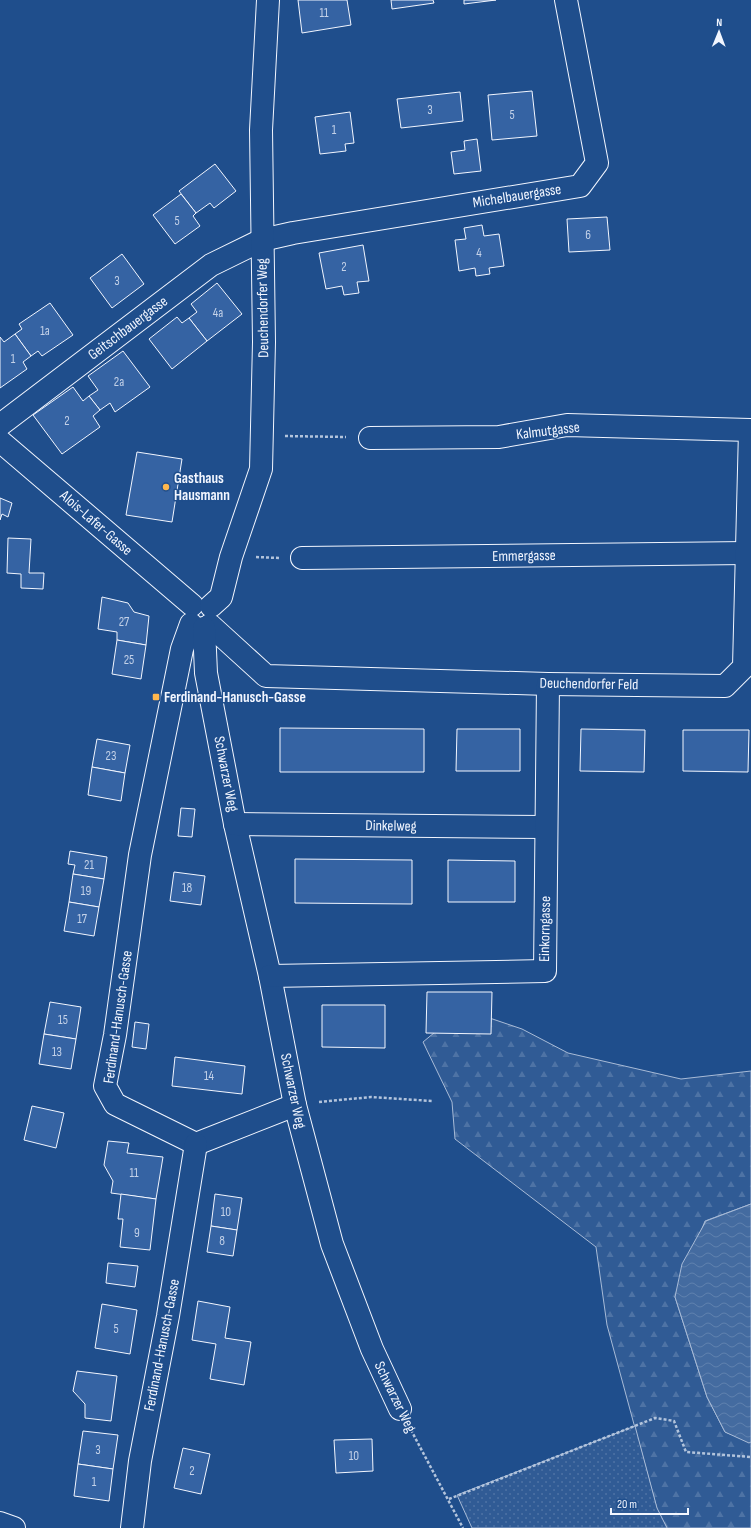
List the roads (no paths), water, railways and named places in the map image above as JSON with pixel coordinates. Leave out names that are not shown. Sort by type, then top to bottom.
[{"type":"street","name":"Deuchendorfer Weg","points":[[202,618],[221,597],[231,557],[261,469],[264,342],[261,130],[268,0]]},
{"type":"street","name":"Michelbauergasse","points":[[262,240],[293,233],[580,186],[597,163],[566,0]]},
{"type":"street","name":"Geitschbauergasse","points":[[0,425],[211,264],[262,240]]},
{"type":"street","name":"Kalmutgasse","points":[[370,438],[500,437],[567,426],[750,430]]},
{"type":"street","name":"Deuchendorfer Feld","points":[[202,618],[266,676],[548,684],[725,686],[744,667],[750,430]]},
{"type":"street","name":"Alois-Lafer-Gasse","points":[[0,441],[202,618]]},
{"type":"street","name":"Emmergasse","points":[[302,558],[747,554]]},
{"type":"street","name":"Schwarzer Weg","points":[[202,618],[206,673],[235,824],[270,976],[295,1105],[332,1244],[372,1349],[400,1409]]},
{"type":"street","name":"Ferdinand-Hanusch-Gasse","points":[[132,1528],[140,1461],[168,1316],[196,1144],[115,1104],[106,1086],[115,1035],[140,855],[182,649],[202,618]]},
{"type":"street","name":"Einkorngasse","points":[[270,976],[545,971],[548,684]]},
{"type":"street","name":"Dinkelweg","points":[[235,824],[546,827]]},
{"type":"street","points":[[196,1144],[295,1105]]},
{"type":"street","points":[[0,1522],[14,1528]]},
{"type":"water","points":[[751,1204],[751,1442],[749,1443],[725,1432],[707,1397],[675,1297],[682,1264],[706,1221]]},
{"type":"place","name":"Gasthaus Hausmann","points":[[166,487]]},
{"type":"place","name":"Ferdinand-Hanusch-Gasse","points":[[156,697]]}]
